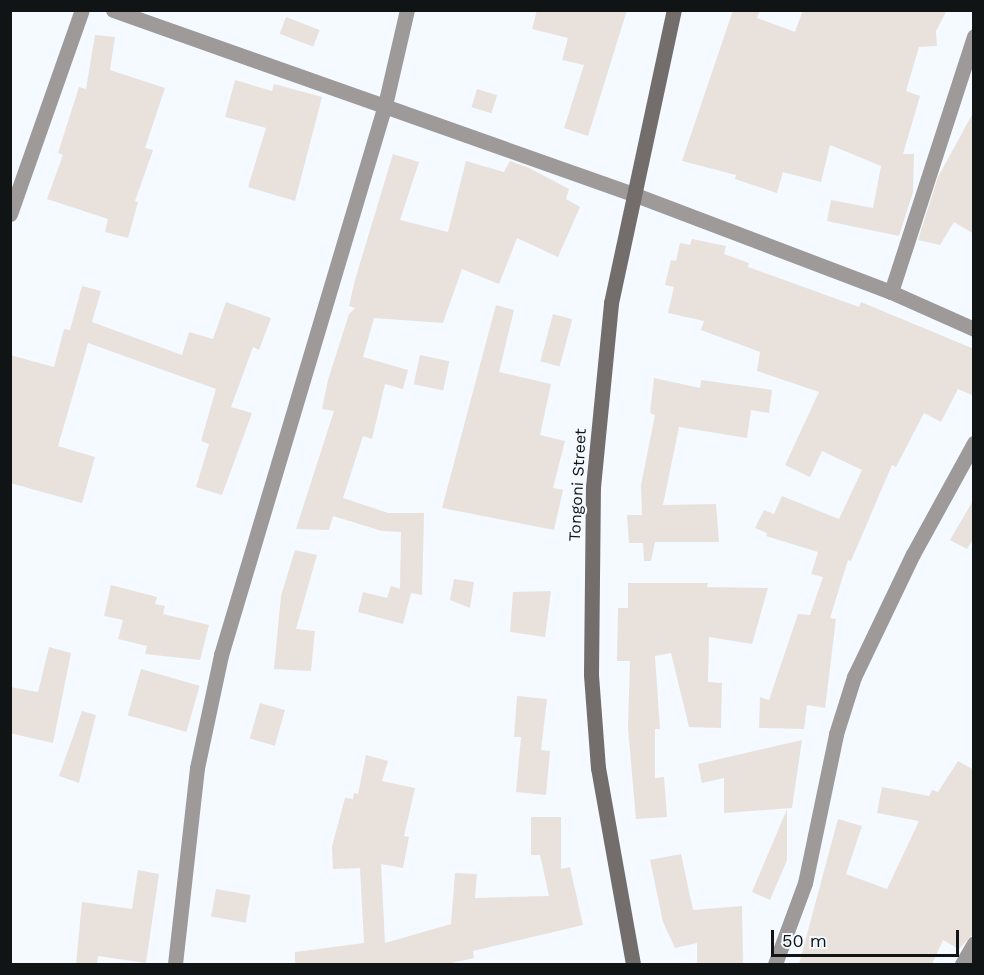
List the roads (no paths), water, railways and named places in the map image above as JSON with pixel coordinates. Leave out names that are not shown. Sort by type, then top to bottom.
[{"type":"street","points":[[10,214],[82,10]]},
{"type":"street","points":[[113,10],[633,194],[891,292],[974,329]]},
{"type":"street","points":[[176,964],[197,768],[221,655],[385,105],[407,10]]},
{"type":"street","name":"Tongoni Street","points":[[633,964],[598,768],[591,674],[593,487],[610,303],[674,10]]},
{"type":"street","points":[[891,292],[974,36]]},
{"type":"street","points":[[775,964],[805,882],[836,734],[854,677],[913,554],[974,443]]},
{"type":"street","points":[[962,964],[974,943]]}]
